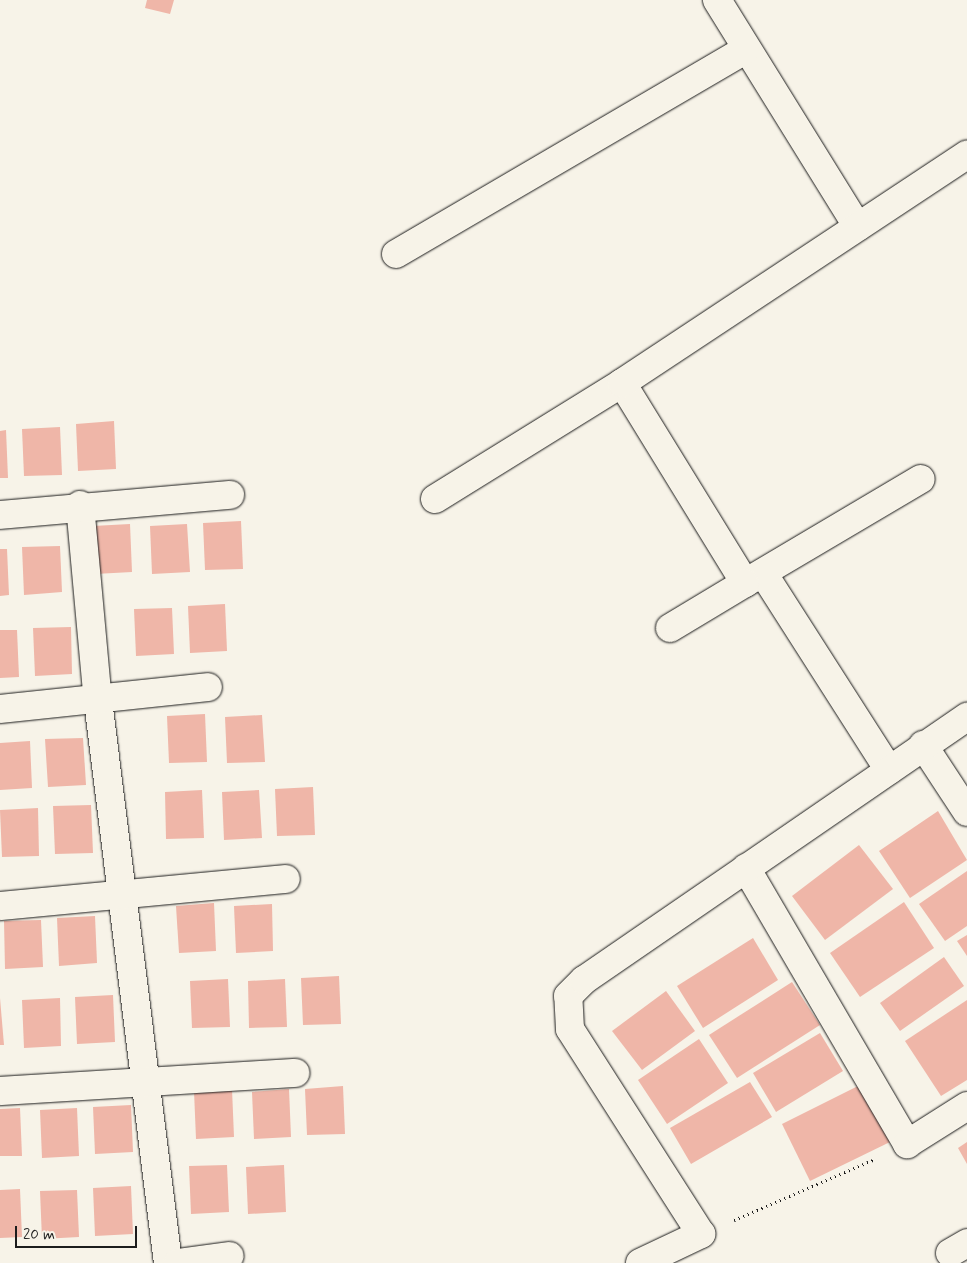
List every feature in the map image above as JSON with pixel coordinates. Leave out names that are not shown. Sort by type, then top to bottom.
[{"type":"street","points":[[717,0],[745,50],[858,228]]},
{"type":"street","points":[[396,254],[745,50]]},
{"type":"street","points":[[435,499],[622,382],[967,155]]},
{"type":"street","points":[[622,382],[754,578],[890,770]]},
{"type":"street","points":[[670,628],[921,479]]},
{"type":"street","points":[[0,515],[80,505],[230,494]]},
{"type":"street","points":[[80,505],[98,701],[147,1081],[168,1263]]},
{"type":"street","points":[[0,709],[98,701],[208,687]]},
{"type":"street","points":[[640,1263],[701,1234],[570,1029],[568,996],[584,980],[890,770],[923,745],[967,717]]},
{"type":"street","points":[[923,745],[967,812]]},
{"type":"street","points":[[746,868],[907,1144],[967,1106]]},
{"type":"street","points":[[0,906],[123,896],[286,879]]},
{"type":"street","points":[[0,1091],[295,1073]]},
{"type":"street","points":[[178,1263],[230,1256]]},
{"type":"path","points":[[701,1234],[907,1144]]},
{"type":"building","points":[[147,0],[174,0],[170,14],[145,8]]},
{"type":"building","points":[[114,421],[116,469],[78,471],[76,424]]},
{"type":"building","points":[[60,427],[62,475],[24,476],[22,429]]},
{"type":"building","points":[[6,430],[8,478],[0,478],[0,431]]},
{"type":"building","points":[[241,521],[243,569],[205,570],[203,523]]},
{"type":"building","points":[[130,524],[132,572],[95,574],[93,526]]},
{"type":"building","points":[[187,524],[190,572],[152,574],[150,526]]},
{"type":"building","points":[[60,546],[62,592],[24,595],[22,547]]},
{"type":"building","points":[[0,549],[7,549],[9,595],[0,596]]},
{"type":"building","points":[[225,604],[227,651],[190,653],[188,606]]},
{"type":"building","points":[[172,608],[174,654],[136,656],[134,609]]},
{"type":"building","points":[[71,627],[72,674],[35,676],[33,628]]},
{"type":"building","points":[[0,630],[17,630],[19,677],[0,678]]},
{"type":"building","points":[[205,714],[207,762],[169,763],[167,716]]},
{"type":"building","points":[[262,715],[265,762],[227,763],[225,717]]},
{"type":"building","points":[[83,738],[86,785],[48,787],[45,739]]},
{"type":"building","points":[[30,741],[32,788],[0,790],[0,743]]},
{"type":"building","points":[[313,787],[315,835],[277,836],[275,789]]},
{"type":"building","points":[[202,790],[204,838],[166,839],[165,792]]},
{"type":"building","points":[[259,790],[262,838],[224,840],[222,792]]},
{"type":"building","points":[[91,805],[93,853],[55,854],[53,806]]},
{"type":"building","points":[[38,808],[39,856],[2,857],[0,810]]},
{"type":"building","points":[[938,811],[967,860],[910,898],[879,851]]},
{"type":"building","points":[[859,845],[893,889],[825,940],[792,896]]},
{"type":"building","points":[[967,871],[967,926],[945,941],[919,904]]},
{"type":"building","points":[[904,902],[934,948],[860,997],[830,953]]},
{"type":"building","points":[[214,903],[216,951],[179,953],[176,906]]},
{"type":"building","points":[[272,904],[273,951],[236,953],[234,906]]},
{"type":"building","points":[[95,916],[97,963],[59,966],[57,918]]},
{"type":"building","points":[[41,920],[43,967],[5,969],[4,921]]},
{"type":"building","points":[[967,935],[967,956],[957,941]]},
{"type":"building","points":[[753,938],[778,980],[703,1028],[677,986]]},
{"type":"building","points":[[944,957],[964,986],[900,1031],[880,1003]]},
{"type":"building","points":[[339,976],[341,1024],[303,1025],[301,978]]},
{"type":"building","points":[[228,979],[230,1027],[192,1028],[190,981]]},
{"type":"building","points":[[285,979],[287,1027],[249,1028],[248,981]]},
{"type":"building","points":[[792,982],[820,1025],[737,1078],[709,1035]]},
{"type":"building","points":[[666,991],[695,1031],[642,1070],[612,1031]]},
{"type":"building","points":[[113,995],[115,1042],[77,1044],[75,997]]},
{"type":"building","points":[[0,998],[4,1045],[0,1045]]},
{"type":"building","points":[[60,998],[61,1046],[24,1048],[22,1000]]},
{"type":"building","points":[[967,1000],[967,1080],[941,1096],[905,1041]]},
{"type":"building","points":[[820,1033],[843,1071],[776,1112],[753,1073]]},
{"type":"building","points":[[699,1039],[728,1083],[667,1124],[638,1080]]},
{"type":"building","points":[[750,1082],[772,1117],[691,1164],[670,1128]]},
{"type":"building","points":[[862,1084],[890,1142],[810,1181],[782,1124]]},
{"type":"building","points":[[343,1086],[345,1134],[307,1135],[305,1089]]},
{"type":"building","points":[[232,1089],[234,1137],[196,1139],[194,1091]]},
{"type":"building","points":[[289,1089],[291,1137],[254,1139],[252,1092]]},
{"type":"building","points":[[131,1105],[133,1152],[95,1154],[93,1107]]},
{"type":"building","points":[[20,1108],[22,1156],[0,1156],[0,1109]]},
{"type":"building","points":[[77,1108],[79,1156],[42,1158],[40,1110]]},
{"type":"building","points":[[967,1142],[967,1164],[958,1148]]},
{"type":"building","points":[[227,1165],[229,1212],[191,1214],[189,1166]]},
{"type":"building","points":[[284,1165],[286,1212],[248,1214],[246,1167]]},
{"type":"building","points":[[131,1186],[133,1234],[95,1236],[93,1188]]},
{"type":"building","points":[[20,1189],[22,1237],[0,1238],[0,1190]]},
{"type":"building","points":[[77,1190],[79,1237],[42,1239],[40,1191]]}]
